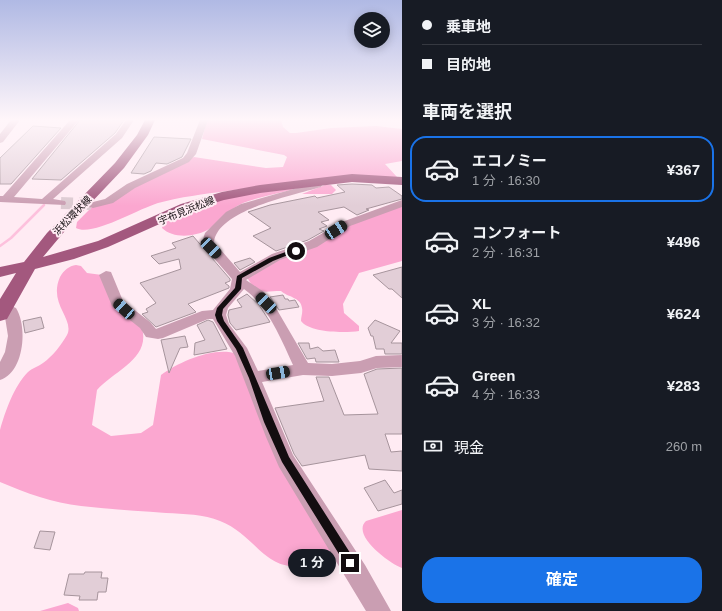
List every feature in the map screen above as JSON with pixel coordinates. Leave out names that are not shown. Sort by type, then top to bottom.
[{"type":"main road","name":"浜松環状線","points":[[0,291],[38,238],[124,149]]},
{"type":"main road","name":"浜松環状線","points":[[6,313],[15,269],[53,235],[134,149]]},
{"type":"main road","name":"宇布見浜松線","points":[[15,269],[68,256],[109,242],[204,201],[241,192],[315,182],[362,178],[402,181]]},
{"type":"street","points":[[3,199],[48,149]]},
{"type":"street","points":[[44,202],[105,149]]},
{"type":"street","points":[[94,204],[109,201],[134,184],[186,160],[193,149]]},
{"type":"street","points":[[303,369],[271,310],[248,285],[240,280],[211,248],[208,242],[209,236],[230,214],[245,206],[304,190],[317,185],[315,182]]},
{"type":"street","points":[[3,199],[61,203]]},
{"type":"street","points":[[379,611],[285,460],[268,422],[253,378],[239,348],[218,315],[220,308],[238,289],[240,280],[271,259],[313,244],[346,224],[402,203]]},
{"type":"street","points":[[106,275],[117,303],[145,325],[151,333],[158,334],[207,314],[218,315]]},
{"type":"street","points":[[0,374],[9,362],[16,342],[14,321],[6,313]]},
{"type":"street","points":[[253,378],[303,369],[332,370],[361,367],[376,362],[402,361]]},
{"type":"shaded area","points":[[251,149],[402,149],[402,161],[385,164],[397,177],[312,182],[248,188],[192,196],[149,206],[104,226],[83,230],[76,228],[77,222],[91,208],[194,157],[266,168],[283,167],[287,157],[284,155]]},
{"type":"shaded area","points":[[325,185],[331,185],[336,190],[332,194],[302,194]]},
{"type":"shaded area","points":[[299,188],[264,196],[243,203],[233,208],[209,229],[198,234],[185,236],[172,234],[162,228],[163,224],[175,215],[191,208],[228,198]]},
{"type":"shaded area","points":[[402,204],[402,261],[359,273],[343,304],[344,313],[359,326],[359,331],[328,331],[312,328],[301,321],[302,308],[301,304],[296,299],[281,291],[266,292],[259,290],[255,288],[248,279],[248,276],[348,225]]},
{"type":"shaded area","points":[[76,265],[81,266],[87,273],[102,275],[141,325],[143,336],[142,346],[137,355],[97,390],[92,425],[111,436],[141,433],[153,425],[161,375],[177,365],[196,357],[216,352],[234,353],[330,549],[324,560],[311,565],[295,567],[282,564],[262,552],[233,528],[220,521],[207,517],[71,505],[40,497],[0,482],[0,430],[5,415],[18,384],[30,371],[50,357],[67,335],[69,329],[68,323],[59,303],[57,287],[63,272],[69,267]]},
{"type":"shaded area","points":[[402,510],[402,568],[381,555],[367,541],[363,534],[363,527],[366,521]]},
{"type":"shaded area","points":[[68,603],[78,608],[79,611],[40,611]]},
{"type":"building","points":[[10,149],[43,149],[11,184],[0,184],[0,158]]},
{"type":"building","points":[[57,149],[97,149],[61,180],[32,179]]},
{"type":"building","points":[[147,149],[186,149],[182,157],[167,164],[156,163],[151,171],[144,174],[131,173]]},
{"type":"building","points":[[337,185],[372,185],[376,188],[389,187],[402,196],[402,199],[366,209],[369,210],[357,215],[344,207],[318,212],[329,220],[321,222],[327,226],[319,229],[324,231],[308,240],[276,251],[253,236],[271,228],[248,212],[270,205],[345,192]]},
{"type":"building","points":[[193,236],[230,279],[230,281],[225,283],[229,286],[229,288],[188,304],[196,312],[156,327],[142,314],[148,312],[146,309],[156,303],[140,283],[181,269],[179,259],[159,264],[151,256],[176,248],[172,243]]},
{"type":"building","points":[[250,258],[255,262],[240,270],[234,263]]},
{"type":"building","points":[[402,267],[402,298],[373,275]]},
{"type":"building","points":[[247,294],[259,305],[270,322],[236,330],[230,323],[228,315],[229,310],[242,307],[237,300]]},
{"type":"building","points":[[283,295],[285,299],[288,299],[289,301],[295,300],[299,307],[279,310],[270,297]]},
{"type":"building","points":[[41,317],[44,328],[25,333],[23,321]]},
{"type":"building","points":[[208,320],[213,322],[227,349],[194,355],[195,343],[205,340],[197,325]]},
{"type":"building","points":[[375,320],[400,331],[391,343],[402,343],[402,354],[385,354],[384,349],[376,349],[373,336],[371,336],[368,328]]},
{"type":"building","points":[[185,336],[188,347],[180,348],[169,373],[161,340]]},
{"type":"building","points":[[298,343],[309,343],[310,349],[318,347],[323,351],[335,350],[339,362],[316,362],[315,358],[307,359]]},
{"type":"building","points":[[402,368],[402,434],[385,434],[391,452],[402,451],[402,471],[369,469],[365,455],[302,466],[294,454],[275,408],[324,401],[316,377],[329,377],[344,415],[378,414],[364,374],[377,369]]},
{"type":"building","points":[[385,480],[394,493],[402,490],[402,504],[378,511],[364,488]]},
{"type":"building","points":[[40,531],[55,532],[50,550],[34,548]]},
{"type":"building","points":[[85,572],[102,572],[101,578],[108,578],[106,592],[98,592],[97,600],[79,600],[80,596],[64,595],[69,574],[84,574]]},
{"type":"waterway","points":[[0,246],[11,238],[44,205]]},
{"type":"tunnel","points":[[61,203],[93,204]]},
{"type":"route","points":[[296,251],[271,259],[239,278],[240,283],[238,289],[220,308],[218,315],[239,348],[253,378],[268,422],[285,460],[350,563]]}]
